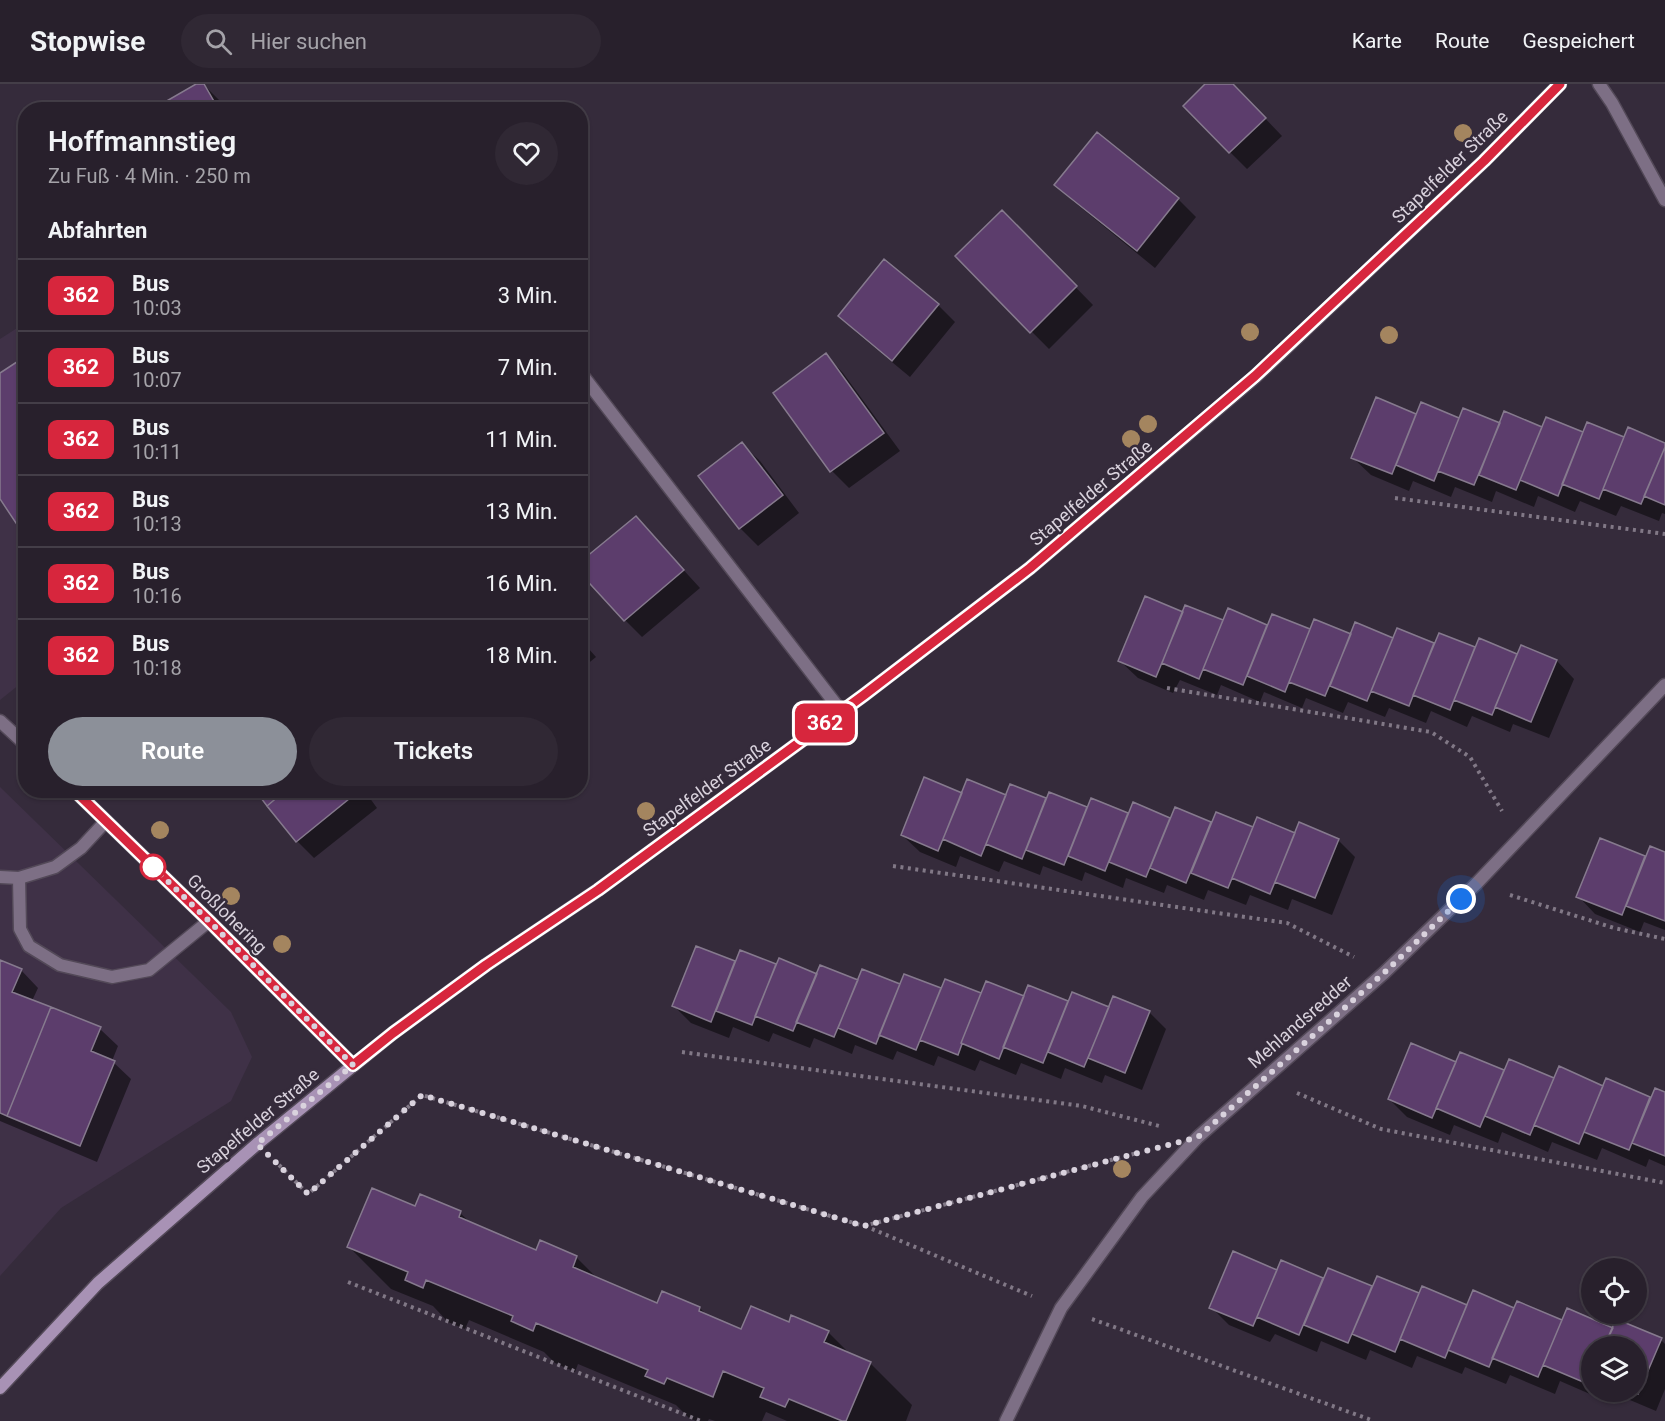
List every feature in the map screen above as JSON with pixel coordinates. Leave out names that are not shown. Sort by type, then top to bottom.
[{"type":"street","name":"Stapelfelder Straße","points":[[1,1386],[98,1283],[257,1144],[402,1026],[486,965],[598,890],[1030,568],[1255,376],[1484,161],[1560,84]]},
{"type":"street","points":[[1599,84],[1612,103],[1665,200]]},
{"type":"street","points":[[588,382],[841,711]]},
{"type":"street","name":"Mehlandsredder","points":[[1006,1421],[1061,1308],[1142,1197],[1198,1137],[1384,973],[1476,884],[1665,685]]},
{"type":"street","points":[[0,721],[18,738]]},
{"type":"street","name":"Großlohering","points":[[82,798],[353,1065]]},
{"type":"street","points":[[0,877],[19,878],[55,867],[81,849],[106,821]]},
{"type":"street","points":[[19,878],[20,928],[28,946],[60,965],[112,977],[149,970],[209,921]]},
{"type":"path","points":[[1395,498],[1665,534]]},
{"type":"path","points":[[1167,688],[1431,732],[1470,757],[1519,840]]},
{"type":"path","points":[[893,866],[1287,923],[1384,973]]},
{"type":"path","points":[[1476,884],[1614,928],[1665,939]]},
{"type":"path","points":[[682,1052],[1082,1106],[1198,1137]]},
{"type":"path","points":[[1263,1079],[1381,1128],[1665,1183]]},
{"type":"path","points":[[257,1144],[308,1194],[422,1095],[864,1226],[1061,1308],[1374,1421]]},
{"type":"path","points":[[864,1226],[1140,1152]]},
{"type":"path","points":[[348,1282],[701,1421]]},
{"type":"shaded area","points":[[18,327],[18,686],[0,700],[0,339]]},
{"type":"shaded area","points":[[0,787],[231,1012],[252,1057],[231,1101],[61,1208],[0,1276]]},
{"type":"building","points":[[196,84],[204,84],[214,102],[165,102]]},
{"type":"building","points":[[1205,84],[1233,84],[1266,118],[1229,153],[1183,106]]},
{"type":"building","points":[[1097,132],[1179,198],[1137,251],[1054,185]]},
{"type":"building","points":[[1002,210],[1077,286],[1030,333],[955,256]]},
{"type":"building","points":[[884,259],[939,304],[892,361],[838,316]]},
{"type":"building","points":[[826,353],[884,433],[830,472],[773,393]]},
{"type":"building","points":[[18,361],[18,526],[0,499],[0,373]]},
{"type":"building","points":[[1376,397],[1416,414],[1392,474],[1351,458]]},
{"type":"building","points":[[1421,402],[1459,418],[1434,481],[1396,465]]},
{"type":"building","points":[[1463,408],[1500,423],[1474,485],[1438,471]]},
{"type":"building","points":[[1504,411],[1542,427],[1516,490],[1479,475]]},
{"type":"building","points":[[1546,417],[1583,432],[1558,496],[1520,480]]},
{"type":"building","points":[[1587,422],[1624,437],[1599,499],[1562,484]]},
{"type":"building","points":[[1628,427],[1665,443],[1641,504],[1603,489]]},
{"type":"building","points":[[742,442],[783,495],[739,529],[698,476]]},
{"type":"building","points":[[1665,447],[1665,505],[1644,496]]},
{"type":"building","points":[[636,516],[684,570],[624,621],[588,582],[588,555]]},
{"type":"building","points":[[1145,596],[1183,612],[1156,677],[1118,661]]},
{"type":"building","points":[[1185,605],[1223,620],[1199,679],[1162,663]]},
{"type":"building","points":[[1228,608],[1267,625],[1243,685],[1203,669]]},
{"type":"building","points":[[1272,614],[1310,629],[1285,692],[1247,676]]},
{"type":"building","points":[[1314,619],[1351,634],[1325,696],[1289,682]]},
{"type":"building","points":[[1355,622],[1393,638],[1367,701],[1330,686]]},
{"type":"building","points":[[1397,628],[1434,643],[1409,706],[1371,691]]},
{"type":"building","points":[[1439,633],[1475,647],[1450,710],[1413,695]]},
{"type":"building","points":[[1479,638],[1517,654],[1492,715],[1454,700]]},
{"type":"building","points":[[1521,645],[1557,660],[1531,722],[1495,707]]},
{"type":"building","points":[[924,777],[962,793],[938,851],[901,835]]},
{"type":"building","points":[[967,779],[1006,795],[981,856],[943,839]]},
{"type":"building","points":[[1010,784],[1046,798],[1022,859],[986,844]]},
{"type":"building","points":[[1049,792],[1087,807],[1064,865],[1026,850]]},
{"type":"building","points":[[261,798],[276,798],[267,806]]},
{"type":"building","points":[[276,798],[350,798],[296,842],[267,806]]},
{"type":"building","points":[[1091,798],[1128,813],[1105,871],[1068,856]]},
{"type":"building","points":[[1133,802],[1170,818],[1146,877],[1109,862]]},
{"type":"building","points":[[1175,807],[1211,822],[1186,883],[1150,868]]},
{"type":"building","points":[[1216,812],[1253,827],[1228,888],[1191,873]]},
{"type":"building","points":[[1257,817],[1295,833],[1270,894],[1232,878]]},
{"type":"building","points":[[1299,822],[1339,839],[1315,898],[1275,882]]},
{"type":"building","points":[[1600,838],[1645,856],[1622,915],[1576,897]]},
{"type":"building","points":[[1650,846],[1665,852],[1665,921],[1626,906]]},
{"type":"building","points":[[696,946],[735,961],[711,1022],[672,1006]]},
{"type":"building","points":[[740,950],[776,964],[752,1025],[716,1011]]},
{"type":"building","points":[[779,958],[817,974],[793,1031],[755,1016]]},
{"type":"building","points":[[0,960],[22,969],[12,992],[51,1007],[7,1116],[0,1113]]},
{"type":"building","points":[[820,965],[858,980],[834,1037],[796,1022]]},
{"type":"building","points":[[862,969],[900,984],[876,1044],[838,1028]]},
{"type":"building","points":[[904,974],[941,988],[916,1050],[879,1035]]},
{"type":"building","points":[[945,979],[981,993],[958,1055],[920,1040]]},
{"type":"building","points":[[986,981],[1024,996],[999,1059],[961,1043]]},
{"type":"building","points":[[1028,985],[1068,1001],[1043,1063],[1003,1047]]},
{"type":"building","points":[[1072,992],[1109,1007],[1084,1067],[1048,1052]]},
{"type":"building","points":[[1113,996],[1150,1011],[1125,1073],[1088,1058]]},
{"type":"building","points":[[51,1007],[101,1027],[91,1051],[115,1061],[80,1146],[7,1116]]},
{"type":"building","points":[[1411,1043],[1456,1062],[1432,1118],[1388,1099]]},
{"type":"building","points":[[1460,1052],[1504,1070],[1480,1127],[1436,1108]]},
{"type":"building","points":[[1509,1059],[1554,1078],[1530,1135],[1485,1116]]},
{"type":"building","points":[[1559,1066],[1603,1086],[1579,1144],[1534,1125]]},
{"type":"building","points":[[1606,1078],[1650,1097],[1629,1150],[1584,1132]]},
{"type":"building","points":[[1655,1088],[1665,1092],[1665,1156],[1632,1143]]},
{"type":"building","points":[[372,1188],[415,1206],[420,1194],[461,1211],[459,1217],[536,1250],[540,1240],[577,1256],[573,1267],[657,1303],[662,1291],[700,1307],[699,1311],[741,1329],[751,1306],[789,1322],[791,1315],[829,1331],[824,1342],[871,1362],[846,1421],[789,1399],[785,1407],[760,1397],[764,1388],[723,1371],[713,1397],[667,1378],[664,1384],[645,1376],[648,1370],[536,1323],[533,1331],[511,1321],[513,1316],[426,1280],[423,1288],[405,1280],[408,1272],[347,1247]]},
{"type":"building","points":[[1233,1251],[1277,1270],[1253,1326],[1209,1308]]},
{"type":"building","points":[[1281,1260],[1323,1278],[1299,1335],[1257,1317]]},
{"type":"building","points":[[1328,1268],[1372,1286],[1348,1343],[1304,1325]]},
{"type":"building","points":[[1377,1276],[1419,1293],[1395,1352],[1352,1334]]},
{"type":"building","points":[[1422,1286],[1467,1305],[1445,1358],[1400,1339]]},
{"type":"building","points":[[1473,1290],[1514,1308],[1489,1367],[1448,1350]]},
{"type":"building","points":[[1517,1301],[1562,1320],[1538,1377],[1492,1358]]},
{"type":"building","points":[[1567,1308],[1581,1314],[1581,1324],[1604,1324],[1613,1328],[1609,1336],[1581,1336],[1581,1381],[1543,1365]]},
{"type":"building","points":[[1614,1324],[1628,1324],[1662,1338],[1647,1373],[1647,1336],[1609,1336]]},
{"type":"bus line","name":"362","points":[[82,798],[353,1065],[486,965],[598,890],[864,695],[1030,568],[1255,376],[1484,161],[1560,84]]},
{"type":"route","points":[[153,867],[353,1065],[257,1144],[308,1194],[422,1095],[864,1226],[1198,1137],[1384,973],[1461,899]]}]
